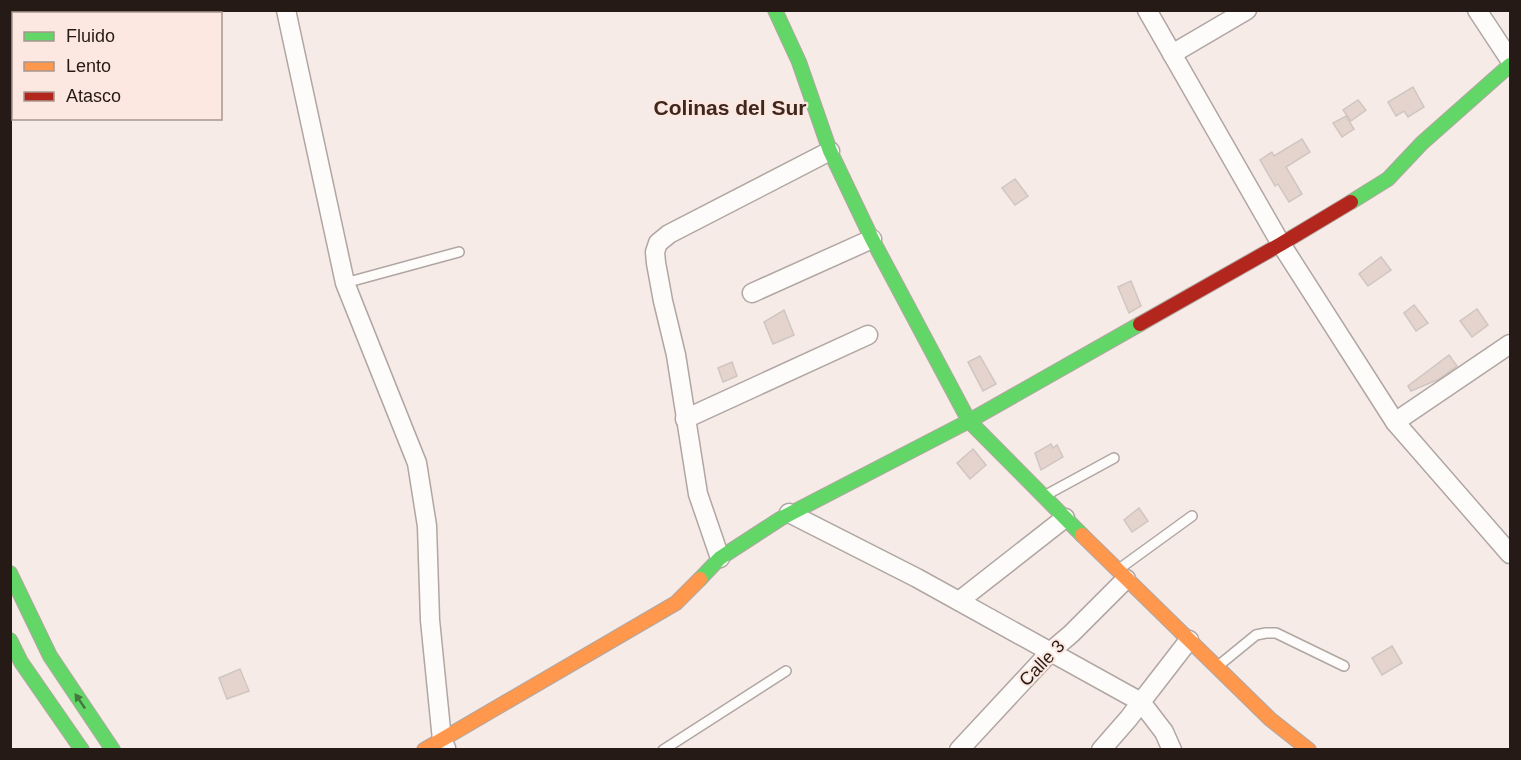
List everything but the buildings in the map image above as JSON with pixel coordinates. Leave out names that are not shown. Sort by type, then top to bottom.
[{"type":"street","points":[[286,10],[345,283],[417,462],[427,526],[430,620],[444,745]]},
{"type":"street","points":[[775,10],[799,62],[830,151],[872,239],[969,421],[1121,575],[1270,719],[1309,750]]},
{"type":"street","points":[[1147,10],[1281,244],[1395,422],[1510,554]]},
{"type":"street","points":[[1172,54],[1247,10]]},
{"type":"street","points":[[1477,10],[1510,60]]},
{"type":"street","points":[[424,750],[444,745],[676,603],[720,558],[789,513],[969,421],[1281,244],[1388,179],[1422,143],[1510,65]]},
{"type":"street","points":[[720,558],[698,494],[676,355],[663,301],[655,252],[658,243],[669,234],[830,151]]},
{"type":"street","points":[[753,293],[872,239]]},
{"type":"street","points":[[685,419],[868,335]]},
{"type":"street","points":[[1395,422],[1510,344]]},
{"type":"street","points":[[789,513],[908,573],[1141,702],[1164,732],[1172,750]]},
{"type":"street","points":[[959,601],[1065,518]]},
{"type":"street","points":[[10,573],[50,656],[113,750]]},
{"type":"street","name":"Calle 3","points":[[959,750],[1051,651],[1071,634],[1121,575]]},
{"type":"street","points":[[10,640],[21,662],[82,750]]},
{"type":"street","points":[[1101,750],[1130,718],[1189,640]]},
{"type":"lane","points":[[345,283],[459,252]]},
{"type":"lane","points":[[1044,496],[1114,458]]},
{"type":"lane","points":[[1121,575],[1192,516]]},
{"type":"lane","points":[[1217,667],[1256,635],[1266,633],[1276,633],[1344,666]]},
{"type":"lane","points":[[663,750],[786,671]]},
{"type":"traffic: fast","points":[[775,10],[799,62],[830,151],[872,239],[969,421],[1082,535]]},
{"type":"traffic: fast","points":[[1351,202],[1388,179],[1422,143],[1510,65]]},
{"type":"traffic: fast","points":[[700,579],[720,558],[780,519],[969,421],[1140,324]]},
{"type":"traffic: fast","points":[[10,573],[50,656],[113,750]]},
{"type":"traffic: fast","points":[[10,640],[21,662],[82,750]]},
{"type":"traffic: slow","points":[[1082,535],[1270,719],[1309,750]]},
{"type":"traffic: slow","points":[[424,750],[676,603],[700,579]]},
{"type":"traffic: jam","points":[[1140,324],[1351,202]]},
{"type":"district","name":"Colinas del Sur","points":[[730,107]]}]
